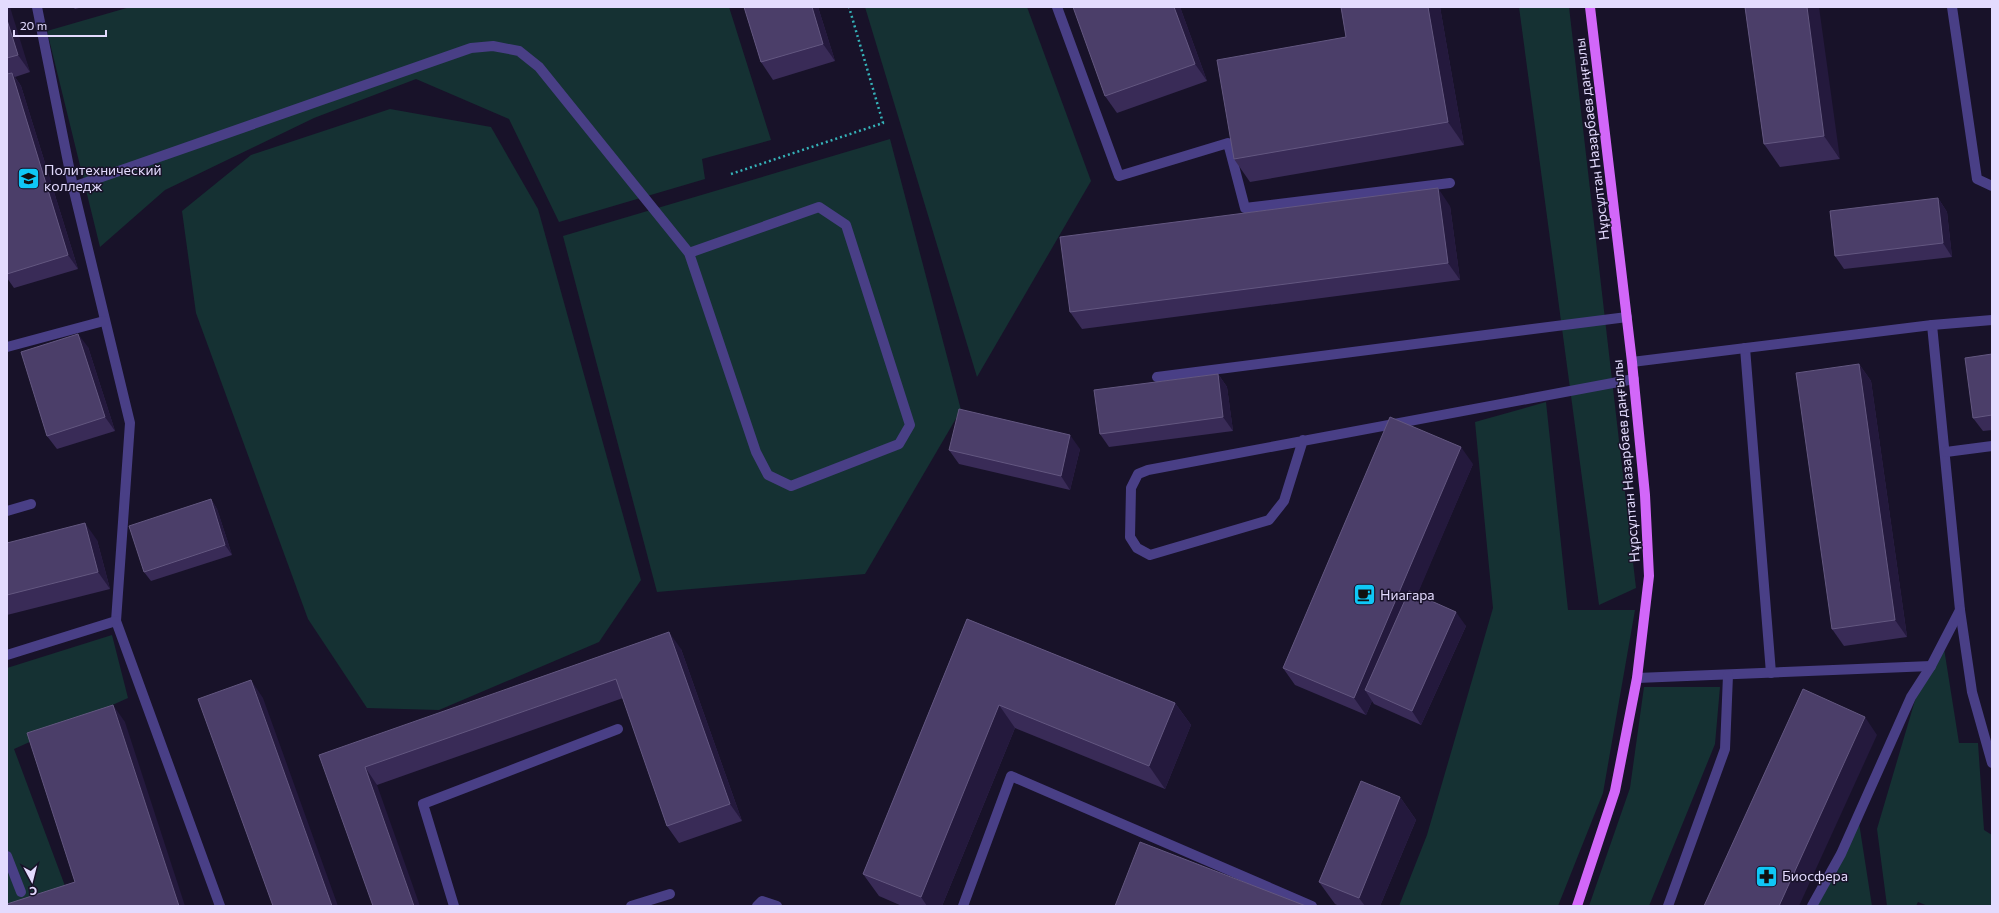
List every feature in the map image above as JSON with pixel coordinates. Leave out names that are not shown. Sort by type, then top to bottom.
[{"type":"main road","name":"Нұрсұлтан Назарбаев даңғылы","points":[[1577,906],[1615,791],[1637,678],[1649,576],[1645,495],[1634,378],[1590,7]]},
{"type":"street","points":[[36,7],[73,187],[104,321],[130,423],[116,621],[220,906]]},
{"type":"street","points":[[1057,7],[1119,176],[1228,143],[1245,208],[1450,183]]},
{"type":"street","points":[[1952,7],[1977,180],[1992,186]]},
{"type":"street","points":[[73,187],[471,48],[493,46],[519,51],[539,66],[689,253],[756,452],[768,474],[791,486],[899,444],[910,425],[846,225],[819,207],[689,253]]},
{"type":"street","points":[[1157,377],[1627,317]]},
{"type":"street","points":[[1632,362],[1932,325],[1992,320]]},
{"type":"street","points":[[7,347],[104,321]]},
{"type":"street","points":[[1932,325],[1946,452],[1960,610],[1972,692],[1985,733],[1992,763]]},
{"type":"street","points":[[1745,348],[1771,673]]},
{"type":"street","points":[[1302,440],[1284,501],[1269,520],[1150,555],[1137,548],[1130,537],[1131,488],[1138,474],[1148,470],[1302,440],[1634,378]]},
{"type":"street","points":[[1946,452],[1992,446]]},
{"type":"street","points":[[7,511],[31,504]]},
{"type":"street","points":[[1812,906],[1841,854],[1911,697],[1931,666],[1960,610]]},
{"type":"street","points":[[7,655],[116,621]]},
{"type":"street","points":[[1637,678],[1931,666]]},
{"type":"street","points":[[1668,906],[1725,749],[1728,675]]},
{"type":"street","points":[[454,906],[423,804],[618,729]]},
{"type":"street","points":[[964,906],[1011,776],[1312,906]]},
{"type":"street","points":[[7,856],[21,892]]},
{"type":"street","points":[[631,906],[670,894]]},
{"type":"street","points":[[757,906],[762,901],[777,906]]},
{"type":"path","points":[[731,174],[883,123],[849,7]]},
{"type":"green space","points":[[130,7],[729,7],[771,140],[702,159],[705,179],[559,222],[509,119],[416,79],[314,118],[165,190],[100,247],[47,31]]},
{"type":"green space","points":[[865,7],[1027,7],[1091,181],[977,377]]},
{"type":"green space","points":[[1519,7],[1569,7],[1636,588],[1599,605]]},
{"type":"green space","points":[[390,109],[491,127],[538,209],[641,580],[599,642],[439,710],[367,708],[308,619],[196,313],[182,211],[251,155]]},
{"type":"green space","points":[[890,139],[961,410],[865,574],[657,592],[563,236]]},
{"type":"green space","points":[[1546,402],[1568,610],[1635,610],[1603,793],[1558,906],[1399,906],[1427,835],[1493,608],[1475,422]]},
{"type":"green space","points":[[112,635],[128,698],[14,749],[68,894],[7,906],[7,668]]},
{"type":"green space","points":[[1943,642],[1959,743],[1978,743],[1984,830],[1992,835],[1992,906],[1928,906],[1918,902],[1916,906],[1887,906],[1877,829],[1921,680]]},
{"type":"green space","points":[[1644,687],[1720,687],[1715,744],[1649,906],[1589,906],[1630,788]]},
{"type":"green space","points":[[1859,823],[1872,906],[1815,906]]},
{"type":"building","points":[[744,7],[812,7],[823,44],[761,62]]},
{"type":"building","points":[[1073,7],[1174,7],[1195,64],[1105,96]]},
{"type":"building","points":[[1341,7],[1428,7],[1448,122],[1234,159],[1217,60],[1346,37]]},
{"type":"building","points":[[1745,7],[1807,7],[1824,136],[1764,144]]},
{"type":"building","points":[[7,20],[18,55],[7,58]]},
{"type":"building","name":"Политехнический колледж","points":[[12,73],[68,255],[7,274],[7,74]]},
{"type":"building","points":[[1438,188],[1448,263],[1070,312],[1060,237]]},
{"type":"building","points":[[1938,198],[1943,243],[1835,256],[1830,211]]},
{"type":"building","points":[[78,334],[105,417],[47,436],[21,352]]},
{"type":"building","points":[[1992,354],[1992,415],[1973,418],[1965,358]]},
{"type":"building","points":[[1859,364],[1895,620],[1832,629],[1796,373]]},
{"type":"building","points":[[1218,374],[1223,417],[1100,434],[1094,390]]},
{"type":"building","points":[[959,409],[1070,435],[1061,476],[949,450]]},
{"type":"building","points":[[1390,417],[1461,447],[1354,698],[1283,668]]},
{"type":"building","points":[[211,499],[225,545],[144,572],[129,526]]},
{"type":"building","points":[[85,523],[98,572],[7,595],[7,543]]},
{"type":"building","points":[[1409,591],[1456,612],[1412,711],[1365,690]]},
{"type":"building","points":[[967,619],[1175,703],[1149,766],[999,705],[921,897],[863,874]]},
{"type":"building","points":[[669,632],[730,804],[667,826],[616,679],[365,767],[414,906],[373,906],[319,755]]},
{"type":"building","points":[[251,680],[332,906],[273,906],[198,699]]},
{"type":"building","points":[[1803,689],[1865,717],[1779,906],[1704,906]]},
{"type":"building","points":[[113,705],[179,906],[7,906],[7,904],[75,882],[27,733]]},
{"type":"building","points":[[1361,781],[1400,797],[1359,898],[1319,882]]},
{"type":"building","points":[[1140,842],[1306,906],[1115,906]]},
{"type":"place","name":"Политехнический колледж","points":[[28,178]]},
{"type":"place","name":"Ниагара","points":[[1364,595]]},
{"type":"place","name":"Биосфера","points":[[1766,876]]}]
